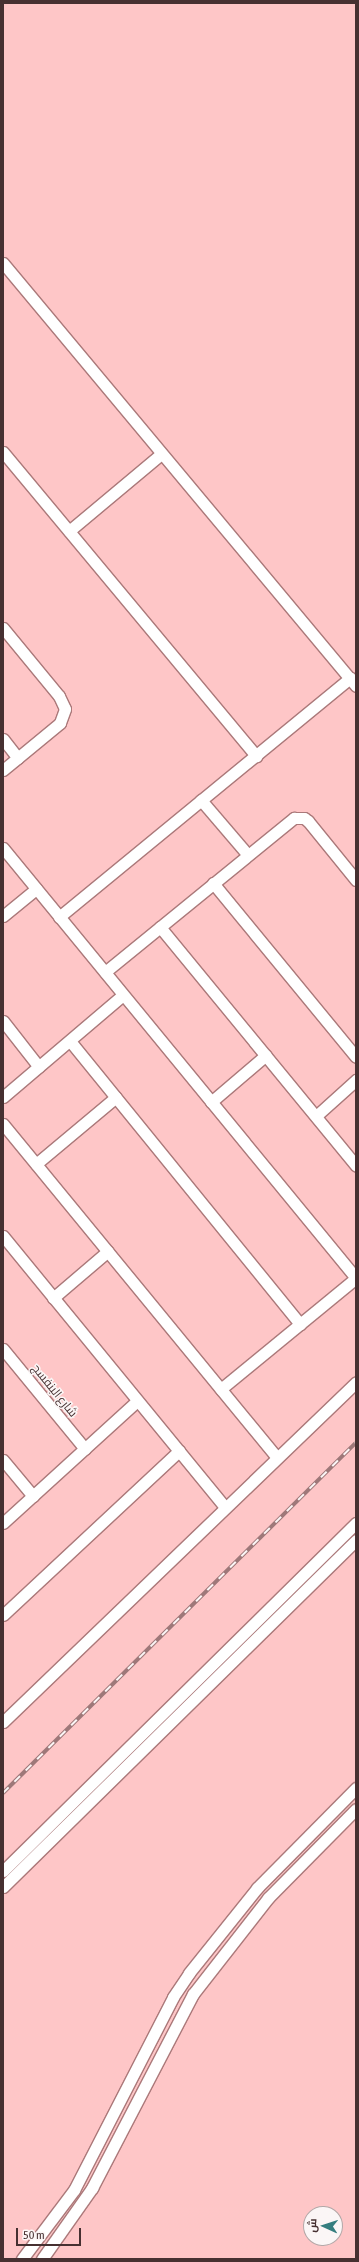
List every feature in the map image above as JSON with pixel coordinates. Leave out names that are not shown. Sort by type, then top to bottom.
[{"type":"street","points":[[3,264],[353,682],[256,756],[59,917]]},
{"type":"street","points":[[3,452],[256,756]]},
{"type":"street","points":[[69,531],[161,454]]},
{"type":"street","points":[[3,628],[59,696],[65,709],[60,723],[3,770]]},
{"type":"street","points":[[3,739],[18,758]]},
{"type":"street","points":[[201,800],[248,855]]},
{"type":"street","points":[[105,972],[294,818],[304,818],[356,880]]},
{"type":"street","points":[[3,848],[356,1278],[221,1389]]},
{"type":"street","points":[[213,883],[356,1057]]},
{"type":"street","points":[[3,916],[36,889]]},
{"type":"street","points":[[160,927],[356,1166]]},
{"type":"street","points":[[3,1097],[123,995]]},
{"type":"street","points":[[3,1021],[39,1067]]},
{"type":"street","points":[[70,1041],[300,1324]]},
{"type":"street","points":[[211,1102],[266,1055]]},
{"type":"street","points":[[316,1116],[356,1080]]},
{"type":"street","points":[[36,1164],[116,1097]]},
{"type":"street","points":[[3,1124],[277,1457]]},
{"type":"street","points":[[3,1236],[224,1508]]},
{"type":"street","points":[[53,1298],[108,1251]]},
{"type":"street","name":"شارع البنفسج","points":[[3,1349],[85,1449]]},
{"type":"street","points":[[3,1722],[356,1382]]},
{"type":"street","points":[[3,1523],[137,1401]]},
{"type":"street","points":[[3,1615],[179,1451]]},
{"type":"street","points":[[3,1460],[32,1496]]},
{"type":"street","points":[[3,1871],[356,1523]]},
{"type":"street","points":[[3,1887],[356,1540]]},
{"type":"street","points":[[22,2259],[74,2190],[180,1985],[257,1888],[356,1788]]},
{"type":"street","points":[[42,2259],[92,2188],[193,1994],[246,1925],[273,1893],[356,1809]]},
{"type":"street","points":[[235,1915],[246,1925]]},
{"type":"railway","points":[[3,1793],[356,1443]]}]
